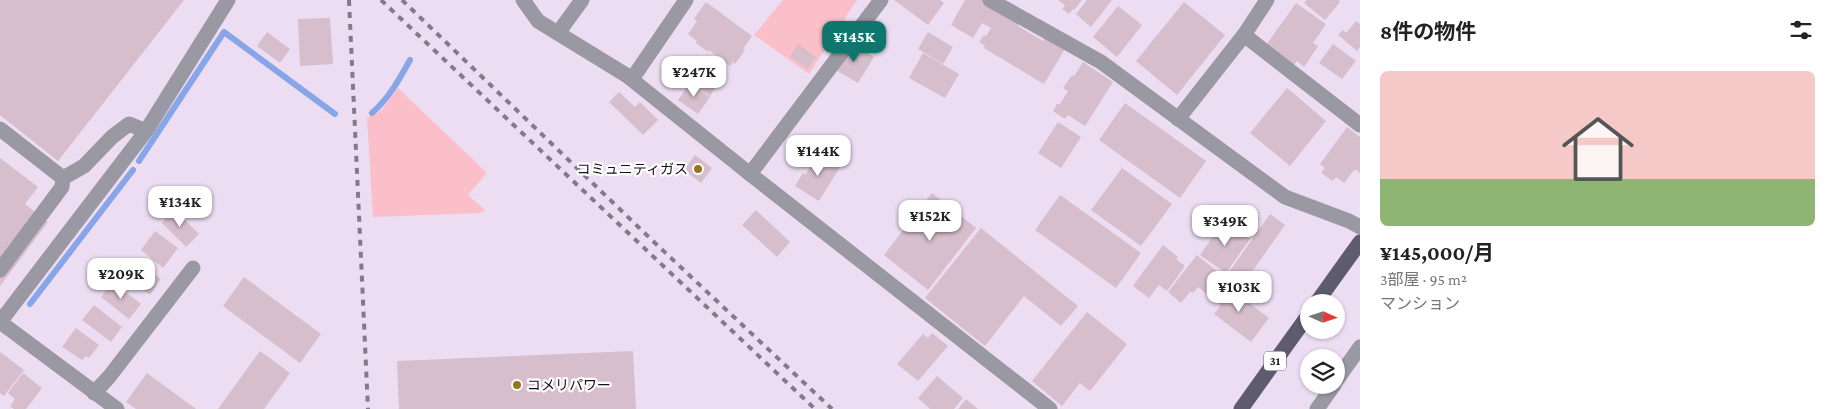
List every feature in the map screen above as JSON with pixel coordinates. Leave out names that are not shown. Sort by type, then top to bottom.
[{"type":"main road","points":[[1323,294],[1360,242]]},
{"type":"main road","name":"31","points":[[1241,409],[1300,327]]},
{"type":"street","points":[[193,268],[109,377],[104,403],[0,322],[146,131],[228,0]]},
{"type":"street","points":[[523,0],[538,21],[632,79],[1050,409]]},
{"type":"street","points":[[558,33],[582,0]]},
{"type":"street","points":[[632,79],[686,0]]},
{"type":"street","points":[[750,174],[881,0]]},
{"type":"street","points":[[990,0],[1101,62],[1285,196],[1360,227]]},
{"type":"street","points":[[1178,119],[1244,35],[1267,0]]},
{"type":"street","points":[[1244,35],[1360,125]]},
{"type":"street","points":[[63,178],[84,166],[112,137],[129,124],[146,131]]},
{"type":"street","points":[[0,129],[63,178]]},
{"type":"street","points":[[0,270],[62,187],[63,178]]},
{"type":"street","points":[[1345,368],[1360,347]]},
{"type":"street","points":[[1317,409],[1328,394]]},
{"type":"shaded area","points":[[783,0],[857,0],[809,74],[754,35]]},
{"type":"shaded area","points":[[398,88],[487,173],[468,195],[485,210],[480,213],[373,217],[367,118],[381,111]]},
{"type":"building","points":[[0,0],[184,0],[58,161],[0,115]]},
{"type":"building","points":[[894,0],[940,0],[944,3],[928,25]]},
{"type":"building","points":[[965,0],[983,0],[1020,22],[1018,26],[1043,41],[1046,36],[1066,47],[1044,84],[984,48],[985,46],[979,42],[991,28],[982,23],[973,38],[951,25]]},
{"type":"building","points":[[1058,0],[1082,0],[1069,14],[1062,9],[1065,5]]},
{"type":"building","points":[[1087,0],[1112,0],[1091,27],[1076,14]]},
{"type":"building","points":[[1307,0],[1338,0],[1340,2],[1325,20],[1304,3]]},
{"type":"building","points":[[706,2],[752,36],[735,64],[733,62],[730,66],[709,50],[708,52],[688,34],[697,21],[694,19]]},
{"type":"building","points":[[1184,2],[1225,35],[1177,95],[1136,61]]},
{"type":"building","points":[[1296,3],[1326,24],[1313,43],[1318,46],[1304,67],[1297,61],[1292,68],[1264,48]]},
{"type":"building","points":[[1118,6],[1142,25],[1117,57],[1093,37]]},
{"type":"building","points":[[330,18],[333,64],[300,66],[298,19]]},
{"type":"building","points":[[1356,21],[1360,24],[1360,47],[1357,51],[1338,35],[1343,30],[1346,33]]},
{"type":"building","points":[[267,32],[290,49],[280,63],[257,46]]},
{"type":"building","points":[[928,32],[953,47],[943,64],[918,49]]},
{"type":"building","points":[[850,42],[874,57],[858,83],[834,69]]},
{"type":"building","points":[[798,44],[816,57],[807,69],[790,56]]},
{"type":"building","points":[[1333,44],[1356,61],[1342,79],[1319,63]]},
{"type":"building","points":[[923,53],[959,74],[945,98],[909,78]]},
{"type":"building","points":[[697,60],[722,78],[710,96],[685,78]]},
{"type":"building","points":[[1083,62],[1113,82],[1085,126],[1068,115],[1065,119],[1053,111],[1068,91],[1063,88]]},
{"type":"building","points":[[690,83],[710,97],[698,114],[678,100]]},
{"type":"building","points":[[1287,88],[1326,121],[1290,166],[1250,133]]},
{"type":"building","points":[[619,92],[635,107],[640,102],[658,120],[643,135],[609,102]]},
{"type":"building","points":[[1125,103],[1206,161],[1180,198],[1099,140]]},
{"type":"building","points":[[1058,122],[1081,137],[1061,168],[1038,153]]},
{"type":"building","points":[[1347,127],[1360,137],[1360,173],[1355,169],[1344,183],[1336,177],[1333,181],[1321,173],[1325,168],[1320,164]]},
{"type":"building","points":[[819,153],[840,167],[819,201],[795,186],[803,173],[805,175]]},
{"type":"building","name":"コミュニティガス","points":[[695,155],[712,168],[701,183],[684,170]]},
{"type":"building","points":[[0,158],[38,187],[25,204],[48,222],[0,286]]},
{"type":"building","points":[[1122,168],[1172,204],[1141,246],[1091,210]]},
{"type":"building","points":[[932,193],[976,228],[928,290],[884,255]]},
{"type":"building","points":[[1060,195],[1141,253],[1116,288],[1035,230]]},
{"type":"building","points":[[174,209],[199,234],[186,247],[162,223]]},
{"type":"building","points":[[756,210],[790,242],[777,257],[742,225]]},
{"type":"building","points":[[1270,214],[1285,225],[1242,286],[1227,275]]},
{"type":"building","points":[[1224,221],[1250,239],[1226,273],[1200,255]]},
{"type":"building","points":[[981,228],[1078,306],[1061,326],[1024,296],[985,346],[925,298]]},
{"type":"building","points":[[155,231],[178,248],[163,268],[141,250]]},
{"type":"building","points":[[1163,245],[1178,257],[1176,259],[1185,266],[1167,291],[1159,285],[1149,298],[1133,286]]},
{"type":"building","points":[[1197,255],[1224,277],[1209,296],[1198,287],[1193,293],[1190,292],[1181,303],[1168,292]]},
{"type":"building","points":[[133,258],[161,279],[150,295],[121,273]]},
{"type":"building","points":[[244,277],[321,334],[300,363],[223,306]]},
{"type":"building","points":[[113,282],[141,304],[129,319],[101,297]]},
{"type":"building","points":[[1223,283],[1269,318],[1251,342],[1214,314],[1221,305],[1212,299]]},
{"type":"building","points":[[94,305],[122,327],[111,342],[82,320]]},
{"type":"building","points":[[1087,312],[1127,344],[1090,391],[1080,383],[1062,406],[1032,381]]},
{"type":"building","points":[[76,328],[99,345],[89,358],[86,356],[82,360],[62,347]]},
{"type":"building","points":[[932,333],[948,346],[918,381],[897,364],[923,334],[928,338]]},
{"type":"building","points":[[260,351],[290,373],[264,409],[218,409]]},
{"type":"building","name":"コメリパワー","points":[[633,351],[636,409],[399,409],[397,361]]},
{"type":"building","points":[[0,352],[24,370],[4,396],[0,393]]},
{"type":"building","points":[[23,373],[42,388],[26,409],[14,409],[10,406],[15,399],[8,393]]},
{"type":"building","points":[[147,373],[196,409],[136,409],[126,402]]},
{"type":"building","points":[[937,376],[963,398],[954,409],[930,409],[918,398]]},
{"type":"building","points":[[966,399],[978,409],[958,409]]},
{"type":"waterway","points":[[139,161],[224,32],[335,114]]},
{"type":"waterway","points":[[372,113],[389,95],[410,60]]},
{"type":"waterway","points":[[30,304],[133,170]]},
{"type":"railway","points":[[349,0],[368,409]]},
{"type":"railway","points":[[381,0],[815,409]]},
{"type":"railway","points":[[402,0],[655,243],[832,409]]},
{"type":"place","name":"コミュニティガス","points":[[698,169]]},
{"type":"place","name":"コメリパワー","points":[[517,385]]}]
